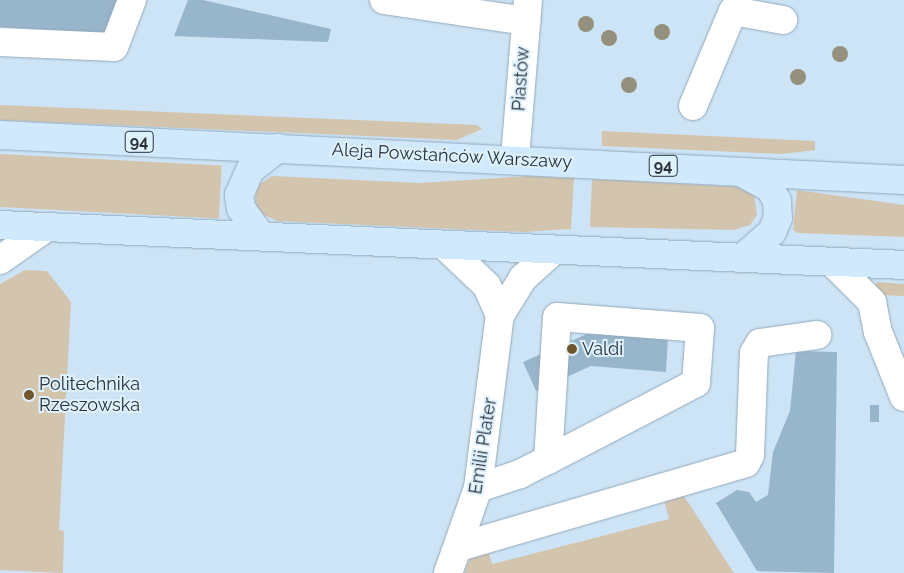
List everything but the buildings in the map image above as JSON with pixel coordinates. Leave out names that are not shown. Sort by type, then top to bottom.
[{"type":"main road","name":"Aleja Powstańców Warszawy","points":[[0,136],[515,158],[904,180]]},
{"type":"main road","points":[[261,236],[241,208],[239,195],[250,170],[278,148]]},
{"type":"main road","points":[[733,169],[770,188],[777,201],[778,218],[772,232],[742,258]]},
{"type":"main road","points":[[0,225],[904,265]]},
{"type":"street","points":[[0,42],[114,47],[132,0]]},
{"type":"street","points":[[384,0],[527,11]]},
{"type":"street","name":"Piastów","points":[[515,158],[527,11]]},
{"type":"street","points":[[694,106],[733,11],[784,20]]},
{"type":"street","points":[[0,260],[47,227]]},
{"type":"street","points":[[444,245],[487,286],[500,315]]},
{"type":"street","name":"Emilii Plater","points":[[448,573],[459,547],[478,488],[500,315],[524,278],[554,250]]},
{"type":"street","points":[[832,262],[872,302],[904,397]]},
{"type":"street","points":[[478,488],[548,460],[696,383],[700,328],[557,317],[548,460]]},
{"type":"street","points":[[459,547],[746,463],[750,455],[754,353],[760,343],[816,335]]},
{"type":"street","points":[[893,363],[904,336]]},
{"type":"shaded area","points":[[0,105],[477,125],[482,129],[457,140],[0,120]]},
{"type":"shaded area","points":[[602,131],[815,141],[815,150],[783,154],[602,146]]},
{"type":"shaded area","points":[[0,154],[222,166],[219,219],[0,207]]},
{"type":"shaded area","points":[[272,176],[420,183],[529,176],[574,178],[571,229],[522,232],[277,221],[262,214],[255,203],[257,186]]},
{"type":"shaded area","points":[[592,179],[742,187],[754,194],[757,215],[750,225],[734,230],[590,227]]},
{"type":"shaded area","points":[[797,190],[904,205],[904,237],[798,233],[793,230]]},
{"type":"shaded area","name":"Politechnika Rzeszowska","points":[[25,270],[47,271],[71,302],[59,530],[64,531],[63,573],[0,570],[0,284]]},
{"type":"shaded area","points":[[878,282],[904,284],[904,296],[881,295],[875,285]]},
{"type":"shaded area","points":[[682,493],[734,573],[464,573],[473,552],[488,550],[492,564],[669,519],[664,500]]},
{"type":"place","name":"Valdi","points":[[572,349]]},
{"type":"place","name":"Politechnika Rzeszowska","points":[[29,395]]}]
